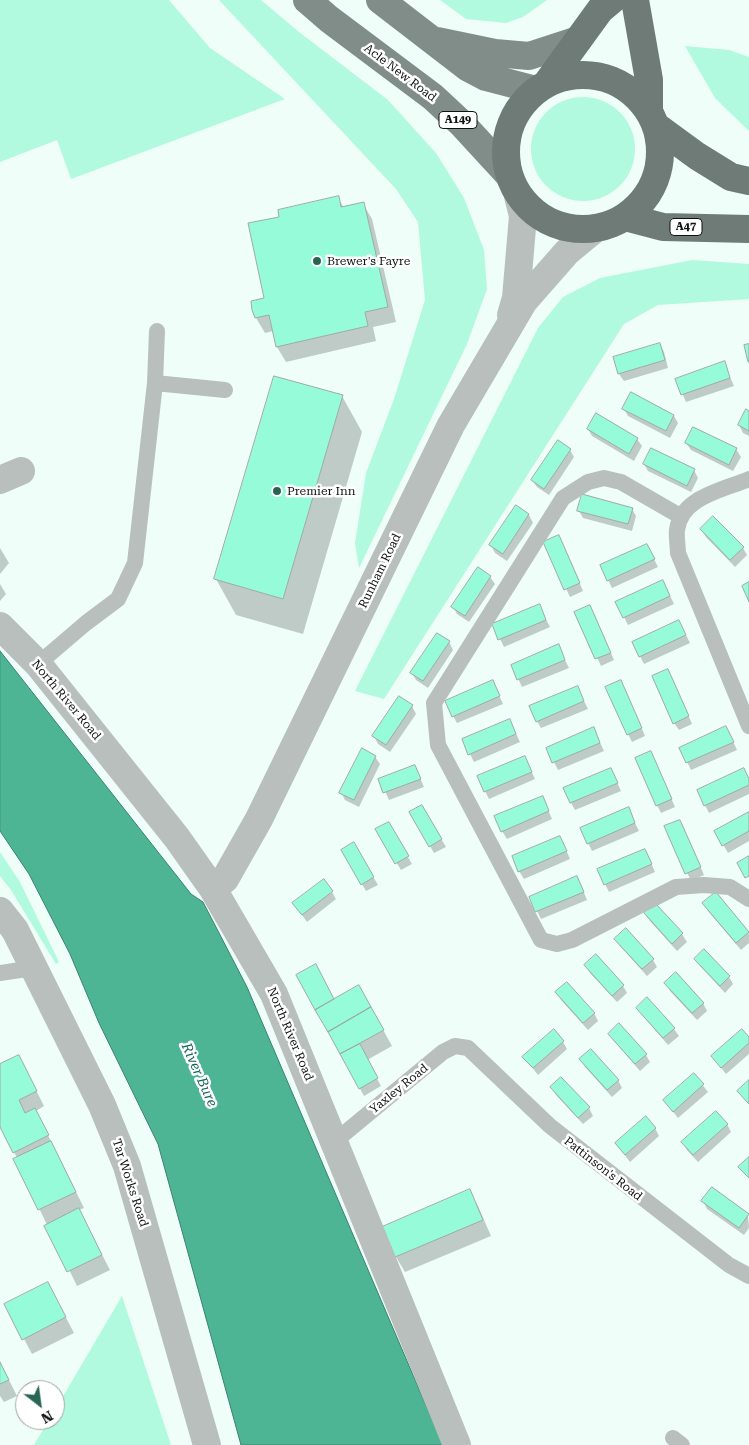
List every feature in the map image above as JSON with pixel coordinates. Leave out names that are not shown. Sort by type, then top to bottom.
[{"type":"highway","points":[[612,0],[600,10],[542,86],[522,103],[506,137],[505,156],[513,185],[535,213],[556,225],[575,229],[596,228],[625,217],[644,200],[656,177],[660,151],[652,119],[649,80],[635,0]]},
{"type":"highway","points":[[542,86],[570,76],[592,75],[615,81],[634,94],[652,119],[697,156],[731,177],[749,181]]},
{"type":"highway","name":"A47","points":[[625,217],[663,227],[749,229]]},
{"type":"main road","name":"Acle New Road","points":[[307,0],[329,19],[433,97],[469,131],[513,185]]},
{"type":"main road","points":[[380,0],[467,67],[486,77],[542,86]]},
{"type":"main road","points":[[434,40],[495,53],[529,56],[578,40]]},
{"type":"street","name":"Runham Road","points":[[509,326],[516,298],[523,216],[513,185]]},
{"type":"street","name":"Runham Road","points":[[213,889],[225,880],[259,819],[451,425],[524,301],[567,252],[596,228]]},
{"type":"street","name":"North River Road","points":[[0,626],[38,664],[171,831],[213,889],[274,994],[457,1445]]},
{"type":"street","name":"Tar Works Road","points":[[0,911],[15,930],[102,1105],[127,1166],[207,1445]]},
{"type":"lane","points":[[38,664],[86,623],[118,599],[135,563],[155,383],[157,331]]},
{"type":"lane","points":[[155,383],[225,390]]},
{"type":"lane","points":[[680,516],[621,482],[604,478],[588,482],[563,498],[434,703],[438,745],[540,940],[557,944],[572,940],[676,887],[704,885],[730,887],[749,899]]},
{"type":"lane","points":[[749,479],[694,501],[680,516],[676,531],[678,553],[749,726]]},
{"type":"lane","points":[[0,974],[33,968]]},
{"type":"lane","name":"Yaxley Road","points":[[334,1142],[443,1052],[455,1046],[468,1048]]},
{"type":"lane","name":"Pattinson's Road","points":[[468,1048],[550,1126],[729,1265],[749,1276]]},
{"type":"shaded area","points":[[0,0],[169,0],[210,48],[285,99],[71,179],[57,140],[0,162]]},
{"type":"shaded area","points":[[219,0],[261,0],[299,32],[388,100],[436,153],[464,198],[484,250],[487,289],[467,344],[359,568],[355,543],[366,473],[394,399],[425,300],[418,222],[396,189]]},
{"type":"shaded area","points":[[440,0],[547,0],[523,17],[506,23],[466,19]]},
{"type":"shaded area","points":[[685,46],[729,50],[749,57],[749,131],[715,98]]},
{"type":"shaded area","points":[[583,97],[603,101],[620,112],[631,129],[635,149],[631,169],[620,186],[603,197],[583,201],[563,197],[546,186],[535,169],[531,149],[535,129],[546,112],[563,101]]},
{"type":"shaded area","points":[[692,260],[749,264],[749,299],[658,305],[624,324],[384,699],[355,691],[538,328],[563,297],[600,278]]},
{"type":"shaded area","points":[[0,852],[20,882],[59,962],[56,964],[11,890],[0,876]]},
{"type":"shaded area","points":[[122,1296],[171,1445],[34,1445],[43,1430],[65,1430],[65,1393]]},
{"type":"water","name":"River Bure","points":[[0,651],[191,894],[203,902],[247,987],[443,1445],[241,1445],[158,1144],[99,1023],[70,954],[29,874],[0,831]]},
{"type":"building","name":"Brewer's Fayre","points":[[339,196],[341,207],[364,202],[388,307],[365,312],[368,326],[276,347],[269,315],[255,318],[252,310],[251,301],[264,298],[248,223],[279,217],[278,210]]},
{"type":"building","points":[[660,343],[665,360],[618,374],[613,357]]},
{"type":"building","points":[[749,344],[749,362],[748,362],[744,345]]},
{"type":"building","points":[[725,361],[730,378],[681,395],[675,379]]},
{"type":"building","name":"Premier Inn","points":[[274,376],[343,395],[283,599],[214,579]]},
{"type":"building","points":[[631,392],[674,415],[666,431],[622,409]]},
{"type":"building","points":[[746,409],[749,411],[749,431],[738,425]]},
{"type":"building","points":[[596,413],[638,438],[629,454],[587,429]]},
{"type":"building","points":[[693,427],[737,448],[729,465],[685,443]]},
{"type":"building","points":[[558,440],[571,449],[544,489],[531,480]]},
{"type":"building","points":[[651,448],[695,469],[687,486],[643,464]]},
{"type":"building","points":[[582,494],[633,508],[628,524],[577,511]]},
{"type":"building","points":[[516,505],[529,514],[503,554],[489,545]]},
{"type":"building","points":[[713,516],[744,547],[730,560],[700,529]]},
{"type":"building","points":[[559,535],[580,583],[564,590],[543,542]]},
{"type":"building","points":[[647,544],[655,559],[607,581],[600,565]]},
{"type":"building","points":[[478,567],[491,576],[465,616],[451,607]]},
{"type":"building","points":[[663,580],[670,596],[623,618],[615,602]]},
{"type":"building","points":[[749,582],[749,602],[742,586]]},
{"type":"building","points":[[540,604],[546,620],[498,640],[492,624]]},
{"type":"building","points":[[590,605],[611,653],[595,659],[574,612]]},
{"type":"building","points":[[679,620],[686,635],[639,657],[632,642]]},
{"type":"building","points":[[437,633],[450,641],[423,681],[410,673]]},
{"type":"building","points":[[559,644],[565,660],[517,680],[511,665]]},
{"type":"building","points":[[668,669],[689,716],[673,724],[652,676]]},
{"type":"building","points":[[493,680],[500,696],[452,717],[445,701]]},
{"type":"building","points":[[621,680],[642,728],[627,735],[605,687]]},
{"type":"building","points":[[578,686],[584,701],[536,722],[529,706]]},
{"type":"building","points":[[399,696],[413,705],[386,745],[372,736]]},
{"type":"building","points":[[510,719],[516,734],[468,755],[462,739]]},
{"type":"building","points":[[726,726],[734,742],[686,763],[679,748]]},
{"type":"building","points":[[594,727],[600,743],[552,763],[546,748]]},
{"type":"building","points":[[362,748],[376,756],[354,800],[339,793]]},
{"type":"building","points":[[651,751],[672,799],[656,806],[635,758]]},
{"type":"building","points":[[525,756],[532,772],[484,792],[477,776]]},
{"type":"building","points":[[415,765],[421,779],[383,793],[378,779]]},
{"type":"building","points":[[611,768],[618,783],[570,803],[563,788]]},
{"type":"building","points":[[744,768],[749,779],[749,785],[704,806],[697,790]]},
{"type":"building","points":[[543,796],[549,811],[501,832],[494,816]]},
{"type":"building","points":[[422,805],[442,839],[429,847],[409,812]]},
{"type":"building","points":[[629,807],[635,823],[587,844],[580,828]]},
{"type":"building","points":[[749,812],[749,831],[722,846],[714,831]]},
{"type":"building","points":[[680,820],[701,867],[685,874],[664,826]]},
{"type":"building","points":[[389,822],[409,856],[395,864],[375,829]]},
{"type":"building","points":[[560,836],[567,851],[518,872],[512,856]]},
{"type":"building","points":[[354,842],[374,877],[361,885],[341,850]]},
{"type":"building","points":[[645,849],[652,864],[604,885],[597,869]]},
{"type":"building","points":[[749,856],[749,876],[745,878],[737,863]]},
{"type":"building","points":[[577,876],[584,892],[535,912],[529,897]]},
{"type":"building","points":[[324,879],[333,891],[302,915],[292,903]]},
{"type":"building","points":[[716,892],[749,932],[736,943],[702,903]]},
{"type":"building","points":[[655,903],[683,933],[672,944],[644,913]]},
{"type":"building","points":[[626,928],[654,959],[642,969],[614,939]]},
{"type":"building","points":[[704,949],[730,976],[720,986],[694,959]]},
{"type":"building","points":[[596,954],[624,985],[612,996],[584,965]]},
{"type":"building","points":[[316,964],[334,999],[315,1010],[296,975]]},
{"type":"building","points":[[676,972],[704,1003],[692,1013],[664,983]]},
{"type":"building","points":[[567,982],[595,1013],[583,1023],[555,992]]},
{"type":"building","points":[[359,985],[371,1007],[328,1032],[315,1010]]},
{"type":"building","points":[[647,997],[675,1028],[663,1038],[636,1008]]},
{"type":"building","points":[[371,1007],[384,1030],[340,1054],[328,1032]]},
{"type":"building","points":[[619,1023],[647,1054],[635,1064],[608,1034]]},
{"type":"building","points":[[554,1029],[564,1041],[533,1068],[522,1057]]},
{"type":"building","points":[[742,1029],[749,1037],[749,1043],[721,1068],[711,1056]]},
{"type":"building","points":[[360,1044],[378,1078],[359,1089],[340,1054]]},
{"type":"building","points":[[591,1049],[619,1080],[607,1090],[579,1059]]},
{"type":"building","points":[[19,1055],[37,1091],[19,1100],[25,1113],[35,1108],[49,1135],[13,1153],[0,1127],[0,1064]]},
{"type":"building","points":[[694,1073],[704,1084],[673,1112],[663,1100]]},
{"type":"building","points":[[561,1077],[590,1107],[578,1118],[550,1087]]},
{"type":"building","points":[[749,1080],[749,1104],[737,1091]]},
{"type":"building","points":[[716,1111],[728,1124],[693,1155],[681,1142]]},
{"type":"building","points":[[646,1116],[656,1128],[625,1155],[615,1143]]},
{"type":"building","points":[[51,1141],[76,1192],[38,1210],[13,1159]]},
{"type":"building","points":[[749,1157],[749,1178],[738,1167]]},
{"type":"building","points":[[712,1187],[749,1214],[739,1228],[701,1201]]},
{"type":"building","points":[[470,1189],[483,1220],[395,1257],[382,1227]]},
{"type":"building","points":[[79,1208],[102,1255],[67,1272],[44,1226]]},
{"type":"building","points":[[48,1282],[66,1317],[22,1340],[4,1304]]},
{"type":"building","points":[[0,1362],[9,1380],[0,1384]]},
{"type":"place","name":"Brewer's Fayre","points":[[317,261]]},
{"type":"place","name":"Premier Inn","points":[[277,491]]}]
